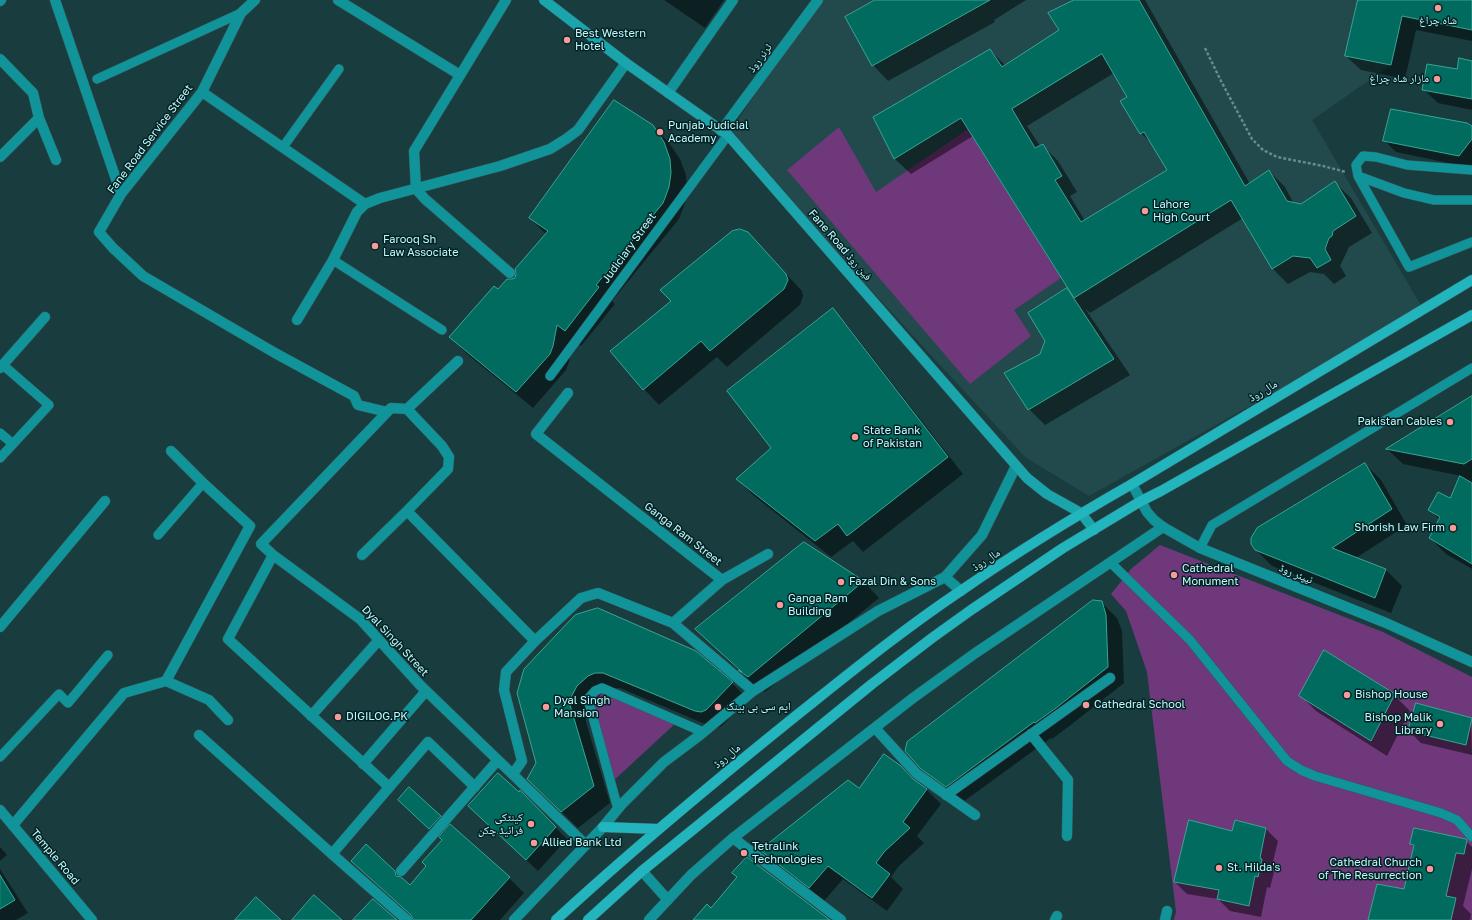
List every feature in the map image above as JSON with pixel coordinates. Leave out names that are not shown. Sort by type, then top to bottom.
[{"type":"main road","name":"Fane Road فین روڈ","points":[[544,0],[626,63],[725,133],[1027,478],[1047,494],[1081,513],[1094,530]]},
{"type":"main road","name":"مال روڈ","points":[[556,920],[659,829],[768,739],[869,658],[961,590],[1081,513],[1472,280]]},
{"type":"main road","points":[[588,920],[642,871],[872,684],[971,610],[1063,548],[1141,501],[1472,315]]},
{"type":"main road","points":[[603,827],[659,829]]},
{"type":"main road","points":[[600,920],[601,907]]},
{"type":"street","points":[[56,0],[121,194]]},
{"type":"street","name":"Fane Road Service Street","points":[[255,0],[241,13],[202,92],[121,194],[99,232],[113,248],[143,276],[275,353],[354,396],[358,405],[389,410]]},
{"type":"street","points":[[338,0],[460,75]]},
{"type":"street","points":[[506,0],[414,151],[416,189],[425,199],[510,273]]},
{"type":"street","points":[[668,92],[733,0]]},
{"type":"street","name":"ٹرنر روڈ","points":[[725,133],[818,0]]},
{"type":"street","points":[[1,63],[33,93],[39,118],[56,160]]},
{"type":"street","points":[[297,320],[334,260],[357,212],[366,204],[380,198],[500,166],[550,149],[578,130],[626,63]]},
{"type":"street","points":[[202,92],[366,204]]},
{"type":"street","points":[[0,157],[39,118]]},
{"type":"street","points":[[1,366],[45,317]]},
{"type":"street","points":[[389,410],[407,410],[458,361]]},
{"type":"street","name":"Ganga Ram Street","points":[[568,393],[536,434],[722,580],[673,623]]},
{"type":"street","name":"Dyal Singh Street","points":[[389,410],[261,544],[360,619],[426,691],[586,845]]},
{"type":"street","points":[[362,555],[448,468],[449,457],[442,446],[407,410]]},
{"type":"street","points":[[166,681],[250,526],[170,451]]},
{"type":"street","points":[[514,920],[664,762],[753,692],[878,611],[945,578],[982,535],[1016,466]]},
{"type":"street","name":"نیپئر روڈ","points":[[1132,484],[1147,512],[1163,527],[1200,548],[1386,623],[1472,662]]},
{"type":"street","points":[[0,627],[105,501]]},
{"type":"street","points":[[407,511],[535,641]]},
{"type":"street","points":[[649,920],[691,876],[733,838],[913,698],[974,654],[1163,527]]},
{"type":"street","points":[[722,580],[768,554]]},
{"type":"street","points":[[274,555],[228,639],[389,787]]},
{"type":"street","points":[[945,578],[961,590]]},
{"type":"street","points":[[512,774],[522,761],[504,690],[506,672],[535,641],[581,598],[598,593],[673,623],[753,692]]},
{"type":"street","points":[[311,716],[379,640]]},
{"type":"street","points":[[946,795],[1110,678]]},
{"type":"street","points":[[13,825],[124,693],[166,681],[209,700],[228,720]]},
{"type":"street","points":[[363,764],[426,691]]},
{"type":"street","points":[[876,728],[917,774],[975,815]]},
{"type":"street","points":[[1031,734],[1068,780],[1067,836]]},
{"type":"street","points":[[199,735],[407,920]]},
{"type":"street","points":[[332,854],[428,742],[474,787]]},
{"type":"street","points":[[401,870],[498,760]]},
{"type":"street","name":"Temple Road","points":[[0,810],[92,920]]},
{"type":"street","points":[[733,838],[841,920]]},
{"type":"street","points":[[642,871],[668,900]]},
{"type":"lane","points":[[97,79],[241,13]]},
{"type":"lane","points":[[282,147],[339,69]]},
{"type":"lane","name":"Judiciary Street","points":[[550,376],[725,133]]},
{"type":"lane","points":[[1472,170],[1407,164],[1363,156],[1356,165],[1358,176],[1409,267],[1472,242]]},
{"type":"lane","points":[[1358,176],[1404,194],[1434,200],[1472,200]]},
{"type":"lane","points":[[334,260],[442,330]]},
{"type":"lane","points":[[0,458],[49,405],[1,366]]},
{"type":"lane","points":[[1200,548],[1212,525],[1472,368]]},
{"type":"lane","points":[[0,433],[13,444]]},
{"type":"lane","points":[[158,535],[203,483]]},
{"type":"lane","points":[[1111,563],[1190,640],[1287,761],[1301,770],[1315,776],[1441,813],[1458,820],[1472,836]]},
{"type":"lane","points":[[0,757],[59,694],[68,703],[108,655]]},
{"type":"lane","points":[[618,809],[588,699],[594,691],[602,688],[703,732]]},
{"type":"path","points":[[1205,48],[1252,139],[1264,150],[1277,157],[1323,166],[1358,176]]},
{"type":"shaded area","name":"Lahore High Court","points":[[818,0],[1405,0],[1391,65],[1312,120],[1423,309],[1089,496],[1025,457],[728,135]]},
{"type":"shaded area","points":[[839,127],[876,192],[968,129],[1061,278],[1014,310],[1031,336],[970,384],[787,170]]},
{"type":"shaded area","name":"Cathedral Church of The Resurrection","points":[[1160,545],[1383,632],[1472,677],[1472,920],[1174,920],[1176,912],[1147,672],[1126,611],[1111,594],[1131,569]]},
{"type":"shaded area","points":[[602,688],[678,721],[611,783],[588,699]]},
{"type":"building","points":[[875,0],[990,0],[872,66],[845,17]]},
{"type":"building","points":[[1074,0],[1139,0],[1245,186],[1269,170],[1287,201],[1301,204],[1335,181],[1356,216],[1333,231],[1332,236],[1329,238],[1325,249],[1331,260],[1317,268],[1310,258],[1293,256],[1272,269],[1231,200],[1074,298],[961,118],[894,159],[873,117],[990,49],[1002,67],[1059,30],[1048,13]],"holes":[[[1102,54],[1127,97],[1120,101],[1140,134],[1144,132],[1167,170],[1081,222],[1055,180],[1062,176],[1043,144],[1035,148],[1012,109]]]},
{"type":"building","points":[[1358,0],[1472,0],[1472,30],[1402,16],[1391,65],[1345,56]]},
{"type":"building","points":[[1459,58],[1472,61],[1472,99],[1422,90],[1427,64],[1457,69]]},
{"type":"building","points":[[614,100],[653,125],[664,142],[670,159],[671,173],[669,187],[663,203],[596,285],[599,287],[565,331],[557,325],[550,354],[516,392],[449,337],[494,286],[498,289],[507,279],[515,278],[515,269],[548,231],[529,218]]},
{"type":"building","points":[[1391,109],[1467,123],[1472,126],[1472,139],[1459,156],[1383,141]]},
{"type":"building","points":[[740,229],[748,232],[786,274],[788,280],[784,289],[710,351],[701,341],[643,390],[610,351],[671,301],[660,290],[732,231]]},
{"type":"building","points":[[1067,288],[1114,359],[1028,410],[1004,373],[1040,354],[1045,341],[1028,313]]},
{"type":"building","points":[[833,308],[948,457],[847,536],[838,524],[815,541],[736,479],[771,448],[727,391]]},
{"type":"building","name":"Pakistan Cables","points":[[1472,396],[1472,459],[1464,464],[1386,449]]},
{"type":"building","points":[[1365,463],[1392,509],[1332,548],[1386,569],[1375,598],[1255,550],[1251,544],[1251,538],[1257,528]]},
{"type":"building","name":"Shorish Law Firm","points":[[1460,476],[1472,483],[1472,564],[1429,538],[1440,517],[1428,510],[1438,492],[1450,498]]},
{"type":"building","name":"Ganga Ram Building","points":[[804,542],[864,581],[748,677],[738,670],[742,672],[695,629]]},
{"type":"building","points":[[1093,600],[1102,601],[1106,615],[1108,667],[1056,708],[1035,723],[1034,722],[946,787],[921,769],[905,751],[907,742]]},
{"type":"building","name":"Dyal Singh Mansion","points":[[598,608],[696,651],[733,682],[706,710],[701,712],[695,711],[603,673],[595,673],[588,676],[577,686],[570,699],[570,705],[594,786],[561,812],[527,779],[536,763],[517,693],[524,669],[575,615]]},
{"type":"building","name":"Bishop House","points":[[1324,650],[1395,694],[1371,741],[1299,696]]},
{"type":"building","name":"Bishop Malik Library","points":[[1416,703],[1472,718],[1466,745],[1408,731]]},
{"type":"building","points":[[884,754],[901,766],[913,779],[927,789],[903,822],[910,828],[884,852],[876,863],[890,874],[872,898],[828,866],[809,888],[760,850],[848,780],[859,788]]},
{"type":"building","points":[[498,773],[519,792],[520,790],[556,827],[526,860],[468,806]]},
{"type":"building","points":[[409,787],[441,816],[429,829],[398,800]]},
{"type":"building","name":"St. Hilda's","points":[[1189,820],[1232,831],[1235,820],[1266,828],[1260,858],[1262,859],[1258,877],[1255,876],[1249,906],[1217,899],[1219,890],[1174,882]]},
{"type":"building","points":[[450,824],[510,877],[471,920],[413,920],[411,915],[351,861],[366,844],[395,871],[396,876],[401,877],[410,885],[426,866],[422,862],[442,840],[439,837]]},
{"type":"building","name":"Cathedral Church of The Resurrection","points":[[1414,828],[1467,840],[1464,854],[1456,853],[1446,896],[1456,898],[1451,920],[1368,920],[1377,884],[1404,889],[1414,845],[1410,844]]},
{"type":"building","points":[[747,857],[830,920],[693,920],[707,904],[711,908],[737,877],[732,873]]},
{"type":"building","points":[[0,875],[15,900],[0,909]]},
{"type":"building","points":[[314,895],[342,920],[292,920]]},
{"type":"building","points":[[256,897],[281,920],[235,920]]},
{"type":"building","points":[[373,899],[397,920],[353,920]]},
{"type":"place","name":"شاہ چراغ","points":[[1438,8]]},
{"type":"place","name":"Best Western Hotel","points":[[567,40]]},
{"type":"place","name":"مازار شاہ چراغ","points":[[1437,79]]},
{"type":"place","name":"Punjab Judicial Academy","points":[[660,132]]},
{"type":"place","name":"Lahore High Court","points":[[1145,211]]},
{"type":"place","name":"Farooq Sh Law Associate","points":[[375,246]]},
{"type":"place","name":"Pakistan Cables","points":[[1450,422]]},
{"type":"place","name":"State Bank of Pakistan","points":[[855,437]]},
{"type":"place","name":"Shorish Law Firm","points":[[1453,528]]},
{"type":"place","name":"Cathedral Monument","points":[[1174,575]]},
{"type":"place","name":"Fazal Din & Sons","points":[[841,582]]},
{"type":"place","name":"Ganga Ram Building","points":[[780,605]]},
{"type":"place","name":"Bishop House","points":[[1347,695]]},
{"type":"place","name":"Cathedral School","points":[[1086,705]]},
{"type":"place","name":"Dyal Singh Mansion","points":[[546,707]]},
{"type":"place","name":"ایم سی بی بینک","points":[[718,707]]},
{"type":"place","name":"DIGILOG.PK","points":[[338,717]]},
{"type":"place","name":"Bishop Malik Library","points":[[1440,724]]},
{"type":"place","name":"کینٹکی فرائیڈ چکن","points":[[531,824]]},
{"type":"place","name":"Allied Bank Ltd","points":[[534,843]]},
{"type":"place","name":"Tetralink Technologies","points":[[744,853]]},
{"type":"place","name":"St. Hilda's","points":[[1219,868]]},
{"type":"place","name":"Cathedral Church of The Resurrection","points":[[1430,869]]}]
